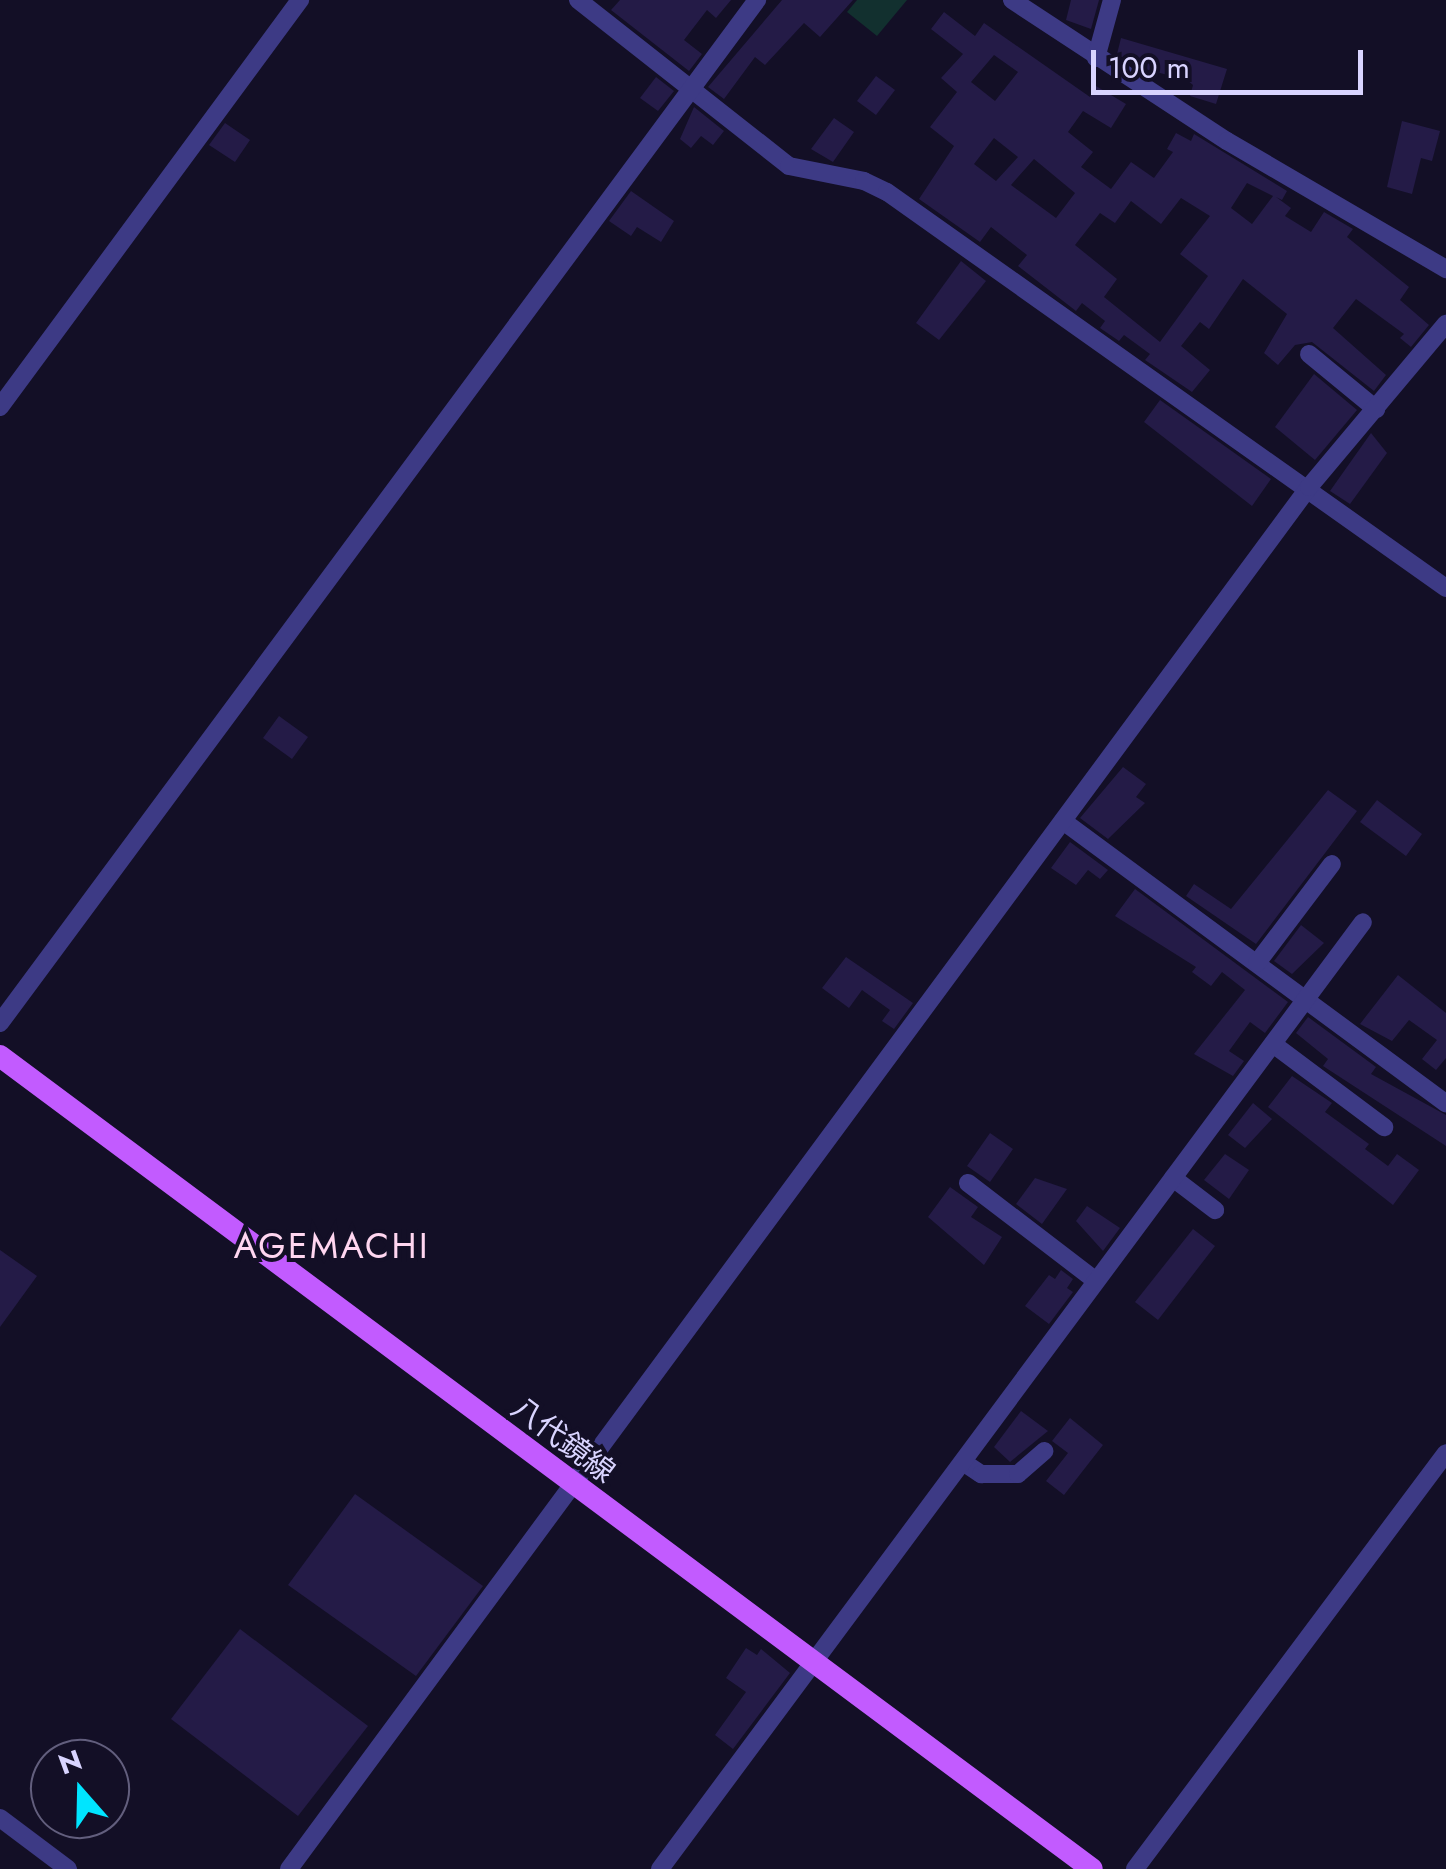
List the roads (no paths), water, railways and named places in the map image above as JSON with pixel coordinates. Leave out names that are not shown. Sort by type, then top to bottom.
[{"type":"main road","name":"八代鏡線","points":[[0,1056],[1092,1869]]},
{"type":"street","points":[[0,407],[300,0]]},
{"type":"street","points":[[578,0],[789,166],[864,180],[887,192],[1446,588]]},
{"type":"street","points":[[0,1023],[757,0]]},
{"type":"street","points":[[1012,0],[1096,58],[1446,269]]},
{"type":"street","points":[[1096,58],[1112,0]]},
{"type":"street","points":[[289,1869],[1310,488],[1446,324]]},
{"type":"street","points":[[1309,354],[1376,408]]},
{"type":"street","points":[[1063,821],[1446,1103]]},
{"type":"street","points":[[1257,963],[1332,864]]},
{"type":"street","points":[[660,1869],[1363,922]]},
{"type":"street","points":[[1273,1044],[1384,1127]]},
{"type":"street","points":[[1173,1178],[1215,1210]]},
{"type":"street","points":[[968,1182],[1096,1282]]},
{"type":"street","points":[[963,1462],[981,1474],[1018,1474],[1044,1451]]},
{"type":"street","points":[[1135,1869],[1446,1453]]},
{"type":"street","points":[[0,1818],[68,1869]]},
{"type":"district","name":"AGEMACHI","points":[[332,1246]]}]
